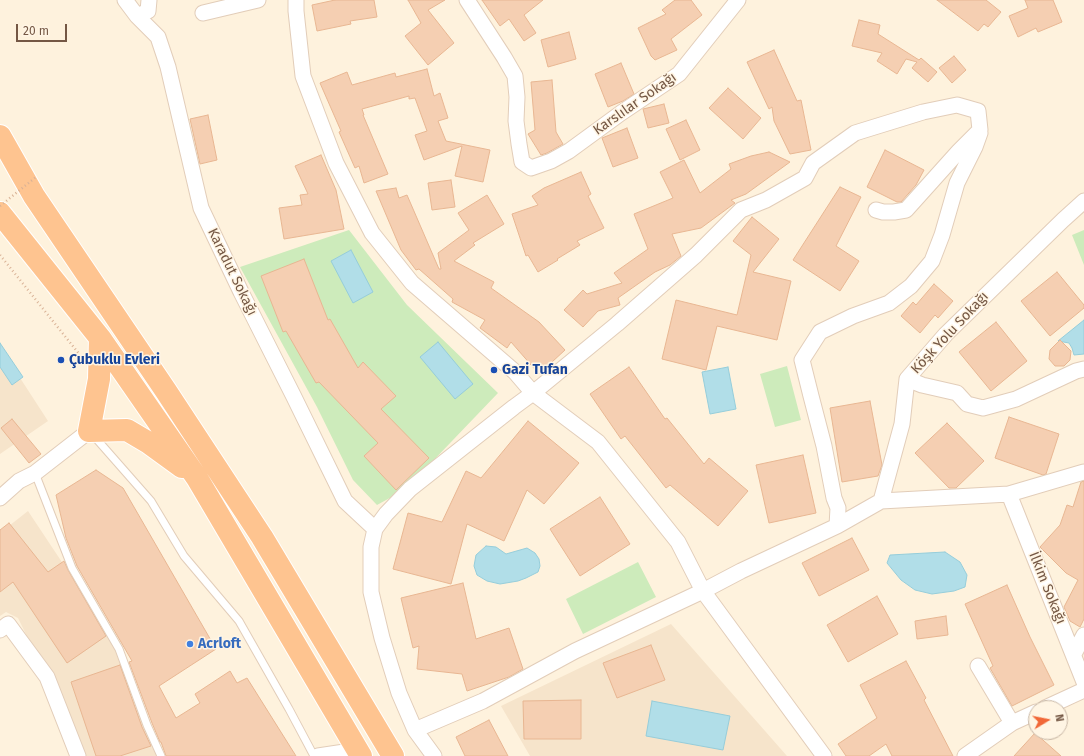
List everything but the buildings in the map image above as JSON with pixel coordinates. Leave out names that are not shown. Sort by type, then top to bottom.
[{"type":"highway","points":[[0,136],[34,196],[166,391],[262,537],[392,756]]},
{"type":"highway","points":[[0,168],[70,250]]},
{"type":"highway","points":[[0,213],[100,338],[197,478],[360,753]]},
{"type":"highway","points":[[100,338],[99,379],[90,431],[127,430],[150,443],[197,478]]},
{"type":"street","name":"Karadut Sokağı","points":[[125,0],[158,37],[168,67],[200,201],[241,292],[344,501],[376,529]]},
{"type":"street","points":[[138,16],[148,11],[149,0]]},
{"type":"street","points":[[203,12],[258,0]]},
{"type":"street","points":[[296,0],[303,76],[336,163],[372,233],[412,282],[515,372],[533,393],[598,442],[678,542],[703,591],[824,756]]},
{"type":"street","name":"Karslılar Sokağı","points":[[467,0],[500,50],[515,76],[517,97],[516,121],[522,162],[531,168],[551,161],[569,151],[621,113],[679,74],[738,0]]},
{"type":"street","points":[[434,756],[415,730],[399,693],[382,638],[371,592],[371,547],[376,529],[386,514],[410,489],[533,393],[629,314],[696,255],[741,210],[766,200],[805,178],[813,163],[855,133],[923,112],[957,105],[978,111],[980,130],[975,148],[957,183],[942,235],[932,261],[911,286],[889,303],[853,316],[820,332],[802,360],[824,446],[834,498],[838,508],[837,526]]},
{"type":"street","points":[[876,210],[883,212],[894,212],[906,210],[980,130]]},
{"type":"street","name":"Köşk Yolu Sokağı","points":[[881,501],[902,424],[907,379],[946,334],[1057,225],[1084,202]]},
{"type":"street","points":[[907,379],[922,385],[956,393],[967,404],[983,408],[1016,400],[1076,371],[1084,369]]},
{"type":"street","points":[[0,498],[20,481],[35,473],[90,431]]},
{"type":"street","points":[[415,730],[483,700],[575,651],[837,526],[881,501],[1009,494],[1084,472]]},
{"type":"street","name":"İlkim Sokağı","points":[[1009,494],[1084,682]]},
{"type":"street","points":[[0,630],[8,624],[47,677],[78,756]]},
{"type":"street","points":[[1074,654],[1084,635]]},
{"type":"street","points":[[978,666],[1012,724]]},
{"type":"street","points":[[1062,700],[1084,690]]},
{"type":"street","points":[[964,756],[1012,724],[1028,716]]},
{"type":"street","points":[[318,756],[360,753]]},
{"type":"lane","points":[[90,431],[151,501],[184,556],[239,621],[289,708],[314,756]]},
{"type":"lane","points":[[35,473],[72,568],[119,649],[147,725],[161,756]]},
{"type":"path","points":[[0,206],[36,178]]},
{"type":"path","points":[[0,255],[99,379]]},
{"type":"shaded area","points":[[0,347],[48,421],[0,454]]},
{"type":"shaded area","points":[[28,511],[117,645],[164,756],[86,756],[18,618],[6,612],[0,616],[0,533]]},
{"type":"shaded area","points":[[671,624],[787,756],[530,756],[501,706]]},
{"type":"green space","points":[[349,230],[407,305],[498,393],[406,489],[377,505],[353,480],[317,407],[240,267]]},
{"type":"green space","points":[[1084,230],[1084,265],[1072,235]]},
{"type":"green space","points":[[787,366],[801,420],[775,427],[760,374]]},
{"type":"green space","points":[[638,562],[656,597],[583,634],[566,599]]},
{"type":"water","points":[[351,250],[373,292],[353,303],[331,261]]},
{"type":"water","points":[[1084,320],[1084,354],[1074,355],[1069,343],[1058,341]]},
{"type":"water","points":[[438,342],[473,384],[455,399],[420,357]]},
{"type":"water","points":[[0,343],[23,377],[12,385],[0,367]]},
{"type":"water","points":[[728,367],[736,409],[710,414],[702,372]]},
{"type":"water","points":[[486,546],[496,547],[506,554],[527,548],[535,553],[539,559],[540,566],[538,572],[518,581],[500,584],[487,581],[477,575],[474,566],[476,555]]},
{"type":"water","points":[[945,552],[960,562],[967,575],[965,587],[954,591],[932,594],[915,590],[901,580],[887,563],[890,555]]},
{"type":"water","points":[[652,701],[730,716],[723,750],[646,736]]},
{"type":"place","name":"Çubuklu Evleri","points":[[61,360]]},
{"type":"place","name":"Gazi Tufan","points":[[494,370]]},
{"type":"place","name":"Acrloft","points":[[190,644]]}]
